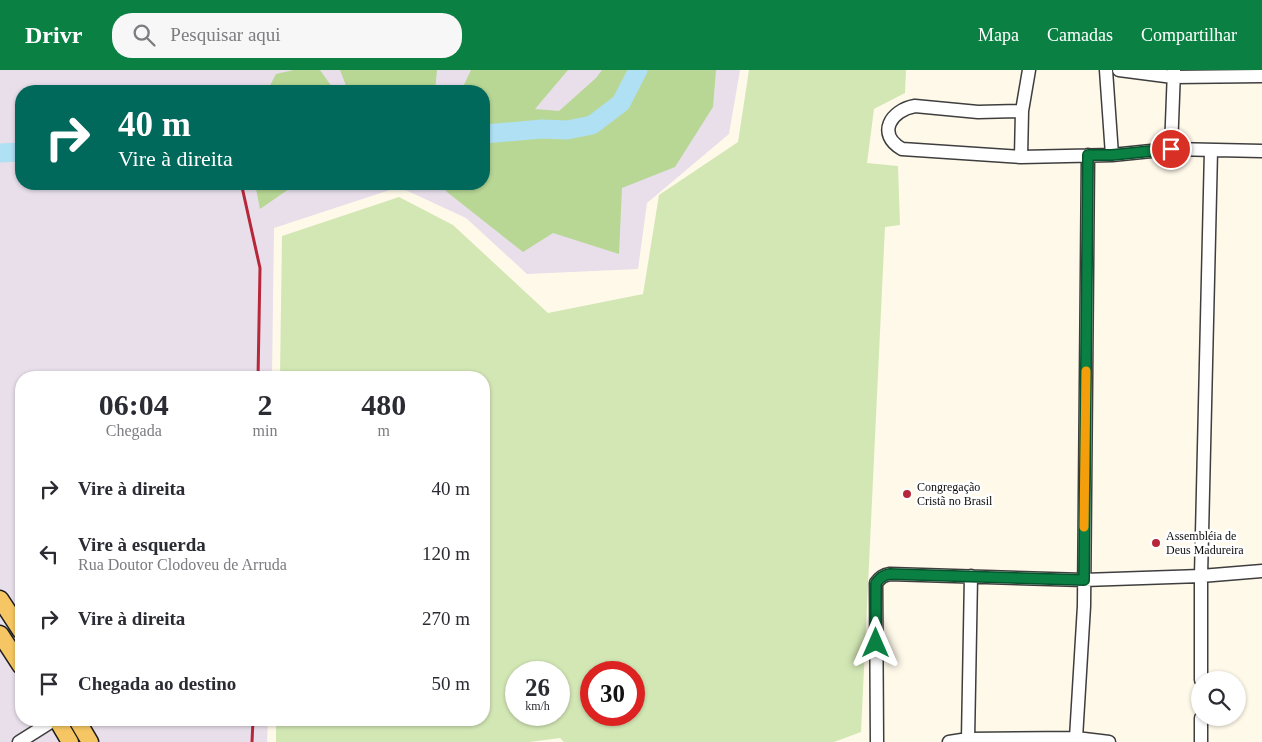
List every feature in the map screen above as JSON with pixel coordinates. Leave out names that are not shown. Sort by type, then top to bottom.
[{"type":"main road","points":[[0,599],[15,622]]},
{"type":"main road","points":[[0,634],[15,657]]},
{"type":"main road","points":[[60,726],[70,742]]},
{"type":"main road","points":[[81,726],[90,742]]},
{"type":"street","points":[[1022,156],[1022,111],[1029,70]]},
{"type":"street","points":[[1106,70],[1112,155]]},
{"type":"street","points":[[1119,70],[1262,76]]},
{"type":"street","points":[[1171,149],[1173,73]]},
{"type":"street","points":[[1022,111],[978,112],[915,106],[907,107],[899,112],[891,121],[888,127],[888,134],[897,146],[902,149],[1022,156],[1112,155],[1171,149],[1262,151]]},
{"type":"street","points":[[1201,671],[1201,576],[1210,150]]},
{"type":"street","points":[[1084,740],[1088,155]]},
{"type":"street","points":[[877,742],[876,583],[884,575],[1084,580],[1201,576],[1262,571]]},
{"type":"street","points":[[968,739],[971,576]]},
{"type":"street","points":[[19,742],[46,726]]},
{"type":"street","points":[[1201,726],[1201,742]]},
{"type":"street","points":[[949,742],[968,739],[1108,742]]},
{"type":"shaded area","points":[[0,70],[740,70],[729,134],[647,203],[638,269],[527,274],[466,218],[405,190],[490,190],[490,85],[15,85],[15,190],[390,190],[274,228],[272,371],[15,371],[15,726],[268,726],[267,742],[0,742]]},
{"type":"green space","points":[[294,70],[320,70],[331,85],[270,85],[276,74]]},
{"type":"green space","points":[[340,70],[437,70],[436,85],[346,85]]},
{"type":"green space","points":[[471,70],[568,70],[535,109],[559,111],[596,78],[602,70],[716,70],[713,107],[675,167],[622,188],[619,254],[553,233],[523,252],[447,192],[446,190],[490,190],[490,85],[464,85]]},
{"type":"green space","points":[[749,70],[906,70],[905,93],[874,109],[867,163],[898,166],[900,225],[885,227],[861,732],[834,742],[564,742],[560,738],[530,742],[276,742],[276,726],[490,726],[490,371],[280,371],[282,236],[399,197],[453,225],[548,313],[643,294],[659,195],[738,142]]},
{"type":"green space","points":[[256,190],[287,190],[260,209]]},
{"type":"waterway","points":[[490,133],[542,129],[567,130],[592,125],[621,103],[638,70]]},
{"type":"waterway","points":[[0,153],[15,152]]},
{"type":"railway","points":[[243,190],[260,268],[258,371]]},
{"type":"railway","points":[[252,742],[253,726]]},
{"type":"slow traffic","points":[[1084,527],[1086,371]]},
{"type":"place","name":"Congregação Cristã no Brasil","points":[[907,494]]},
{"type":"place","name":"Assembléia de Deus Madureira","points":[[1156,543]]},
{"type":"route","points":[[876,643],[876,583],[884,575],[1084,580],[1088,155],[1112,155],[1171,149]]}]
